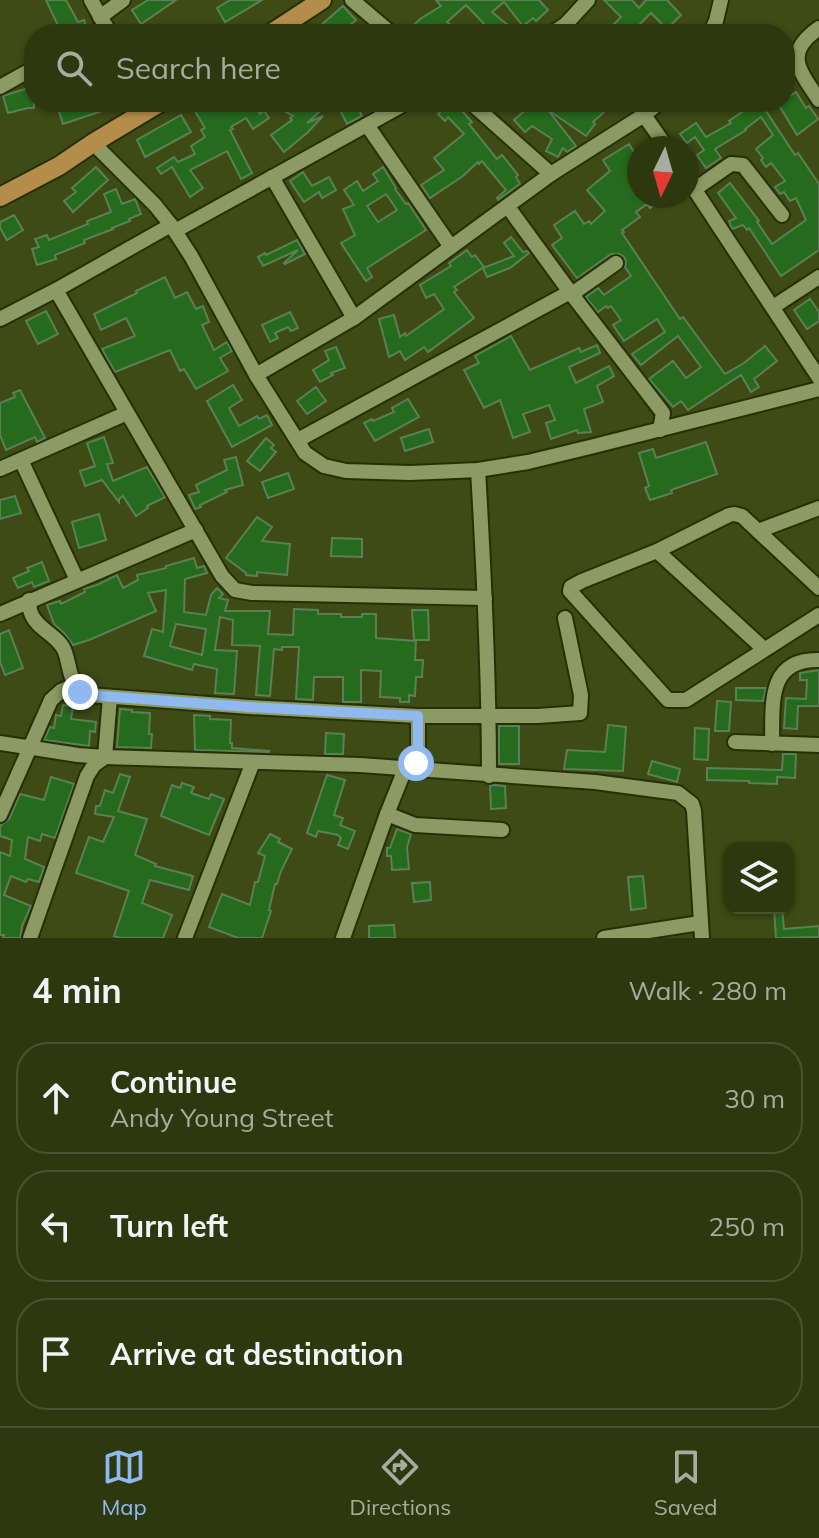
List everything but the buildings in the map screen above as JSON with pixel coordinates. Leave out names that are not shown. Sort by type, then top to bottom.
[{"type":"main road","points":[[285,24],[322,0]]},
{"type":"main road","points":[[0,196],[59,166],[140,112]]},
{"type":"street","points":[[91,0],[105,24]]},
{"type":"street","points":[[107,24],[123,0]]},
{"type":"street","points":[[352,0],[380,24]]},
{"type":"street","points":[[566,24],[588,0]]},
{"type":"street","points":[[715,24],[721,0]]},
{"type":"street","points":[[819,28],[807,36],[799,46],[798,54],[798,65],[819,100]]},
{"type":"street","points":[[0,87],[24,74]]},
{"type":"street","points":[[0,319],[390,112]]},
{"type":"street","points":[[481,112],[551,174]]},
{"type":"street","points":[[256,375],[354,318],[551,174],[648,112]]},
{"type":"street","points":[[644,115],[659,136]]},
{"type":"street","points":[[367,125],[451,247]]},
{"type":"street","points":[[93,143],[155,205],[173,228],[256,375],[305,453],[324,466],[346,471],[410,473],[478,470],[528,462],[819,389]]},
{"type":"street","points":[[699,179],[731,164],[743,165],[782,215]]},
{"type":"street","points":[[272,177],[354,318]]},
{"type":"street","points":[[699,195],[819,378]]},
{"type":"street","points":[[508,207],[663,413],[685,423]]},
{"type":"street","points":[[298,440],[571,293],[616,263]]},
{"type":"street","points":[[773,307],[819,277]]},
{"type":"street","points":[[56,290],[222,576],[235,590],[252,593],[485,598]]},
{"type":"street","points":[[0,469],[127,413]]},
{"type":"street","points":[[660,430],[663,413]]},
{"type":"street","points":[[21,460],[77,580]]},
{"type":"street","points":[[478,470],[489,776]]},
{"type":"street","points":[[758,531],[819,508]]},
{"type":"street","points":[[819,588],[742,516],[729,515],[657,551],[582,581],[571,587],[570,591],[668,700],[686,700],[819,615]]},
{"type":"street","points":[[0,614],[196,530]]},
{"type":"street","points":[[657,551],[764,649]]},
{"type":"street","points":[[29,600],[31,615],[62,647],[75,685],[80,692],[88,695],[418,716],[580,713],[581,695],[565,618]]},
{"type":"street","points":[[772,744],[775,690],[784,670],[804,660],[819,660]]},
{"type":"street","points":[[0,815],[51,700],[75,685]]},
{"type":"street","points":[[30,938],[87,776],[94,765],[105,757],[110,697]]},
{"type":"street","points":[[343,938],[405,769],[416,763],[418,716]]},
{"type":"street","points":[[735,742],[819,745]]},
{"type":"street","points":[[0,743],[105,757],[360,765],[595,782],[678,793],[692,804],[694,811],[701,931],[604,938]]},
{"type":"street","points":[[185,938],[253,762]]},
{"type":"street","points":[[387,814],[415,825],[502,830]]},
{"type":"route","points":[[80,692],[249,707],[418,716],[416,763]]}]
